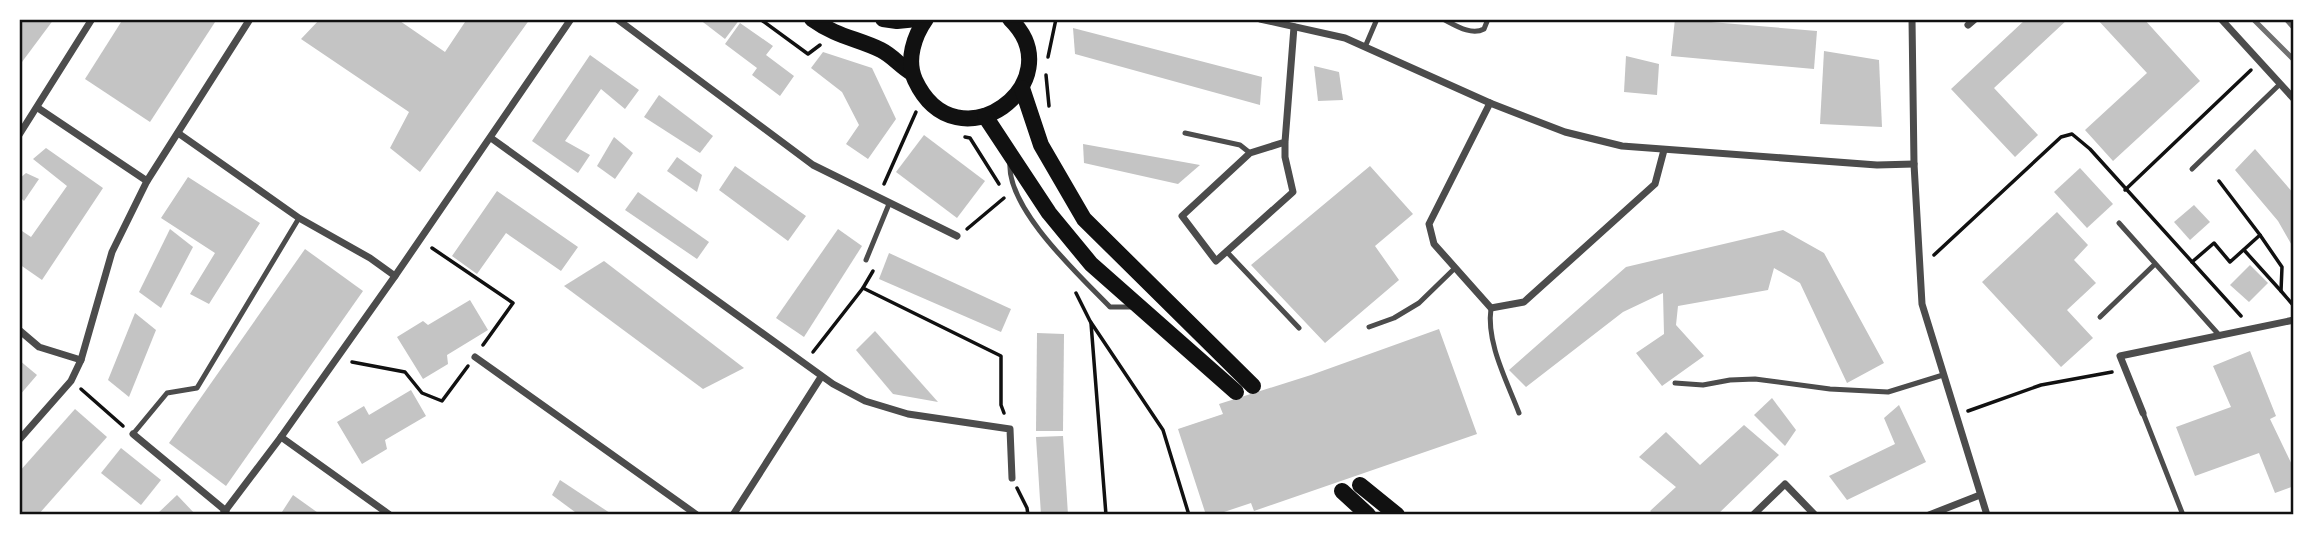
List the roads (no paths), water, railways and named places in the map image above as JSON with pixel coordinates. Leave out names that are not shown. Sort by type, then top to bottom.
[{"type":"main road","points":[[812,19],[828,31],[885,52],[912,73]]},
{"type":"main road","points":[[883,19],[917,19]]},
{"type":"main road","points":[[926,19],[917,31],[910,57],[912,73],[922,94],[935,107],[947,114],[963,118],[985,117],[1003,108],[1021,88],[1028,71],[1029,52],[1021,30],[1010,19]]},
{"type":"main road","points":[[1021,88],[1041,145],[1084,219],[1253,386]]},
{"type":"main road","points":[[985,117],[1049,213],[1091,264],[1236,392]]},
{"type":"main road","points":[[1360,485],[1397,515]]},
{"type":"main road","points":[[1342,491],[1368,515]]},
{"type":"street","points":[[19,135],[92,19]]},
{"type":"street","points":[[19,440],[71,381],[81,360],[112,252],[147,181],[250,19]]},
{"type":"street","points":[[132,434],[224,513],[395,276],[571,19]]},
{"type":"street","points":[[617,19],[813,165],[957,236]]},
{"type":"street","points":[[1261,19],[1345,38],[1490,103],[1564,132],[1622,146],[1877,165],[1914,164]]},
{"type":"street","points":[[1912,19],[1914,164],[1922,304],[1987,515]]},
{"type":"street","points":[[1968,25],[1975,19]]},
{"type":"street","points":[[2221,19],[2294,99]]},
{"type":"street","points":[[1285,142],[1250,153],[1182,216],[1216,261],[1293,192],[1285,157],[1285,142],[1294,27]]},
{"type":"street","points":[[1490,103],[1429,224],[1434,244],[1491,308],[1524,302],[1654,184],[1664,150]]},
{"type":"street","points":[[37,108],[147,181]]},
{"type":"street","points":[[178,133],[299,218],[370,258],[395,276]]},
{"type":"street","points":[[491,138],[821,377],[865,401],[908,415],[1010,429],[1012,478]]},
{"type":"street","points":[[2143,414],[2120,356],[2294,320]]},
{"type":"street","points":[[19,330],[39,347],[81,360]]},
{"type":"street","points":[[475,357],[696,515]]},
{"type":"street","points":[[733,515],[821,377]]},
{"type":"street","points":[[281,437],[390,515]]},
{"type":"street","points":[[1753,515],[1785,484],[1815,515]]},
{"type":"street","points":[[1929,515],[1980,495]]},
{"type":"lane","points":[[1365,47],[1377,19]]},
{"type":"lane","points":[[1443,19],[1478,32],[1484,29],[1488,19]]},
{"type":"lane","points":[[2192,169],[2280,84]]},
{"type":"lane","points":[[1185,133],[1240,145],[1250,153]]},
{"type":"lane","points":[[866,260],[889,204]]},
{"type":"lane","points":[[132,434],[167,393],[197,388],[299,218]]},
{"type":"lane","points":[[2119,223],[2220,336]]},
{"type":"lane","points":[[1226,251],[1299,328]]},
{"type":"lane","points":[[2099,317],[2155,264]]},
{"type":"lane","points":[[1369,327],[1394,318],[1419,303],[1455,268]]},
{"type":"lane","points":[[1491,308],[1493,341],[1519,413]]},
{"type":"lane","points":[[1675,383],[1703,386],[1730,380],[1755,379],[1830,389],[1888,392],[1943,374]]},
{"type":"lane","points":[[2143,414],[2183,515]]},
{"type":"railway","points":[[2253,19],[2294,60]]},
{"type":"railway","points":[[2286,19],[2294,28]]}]
